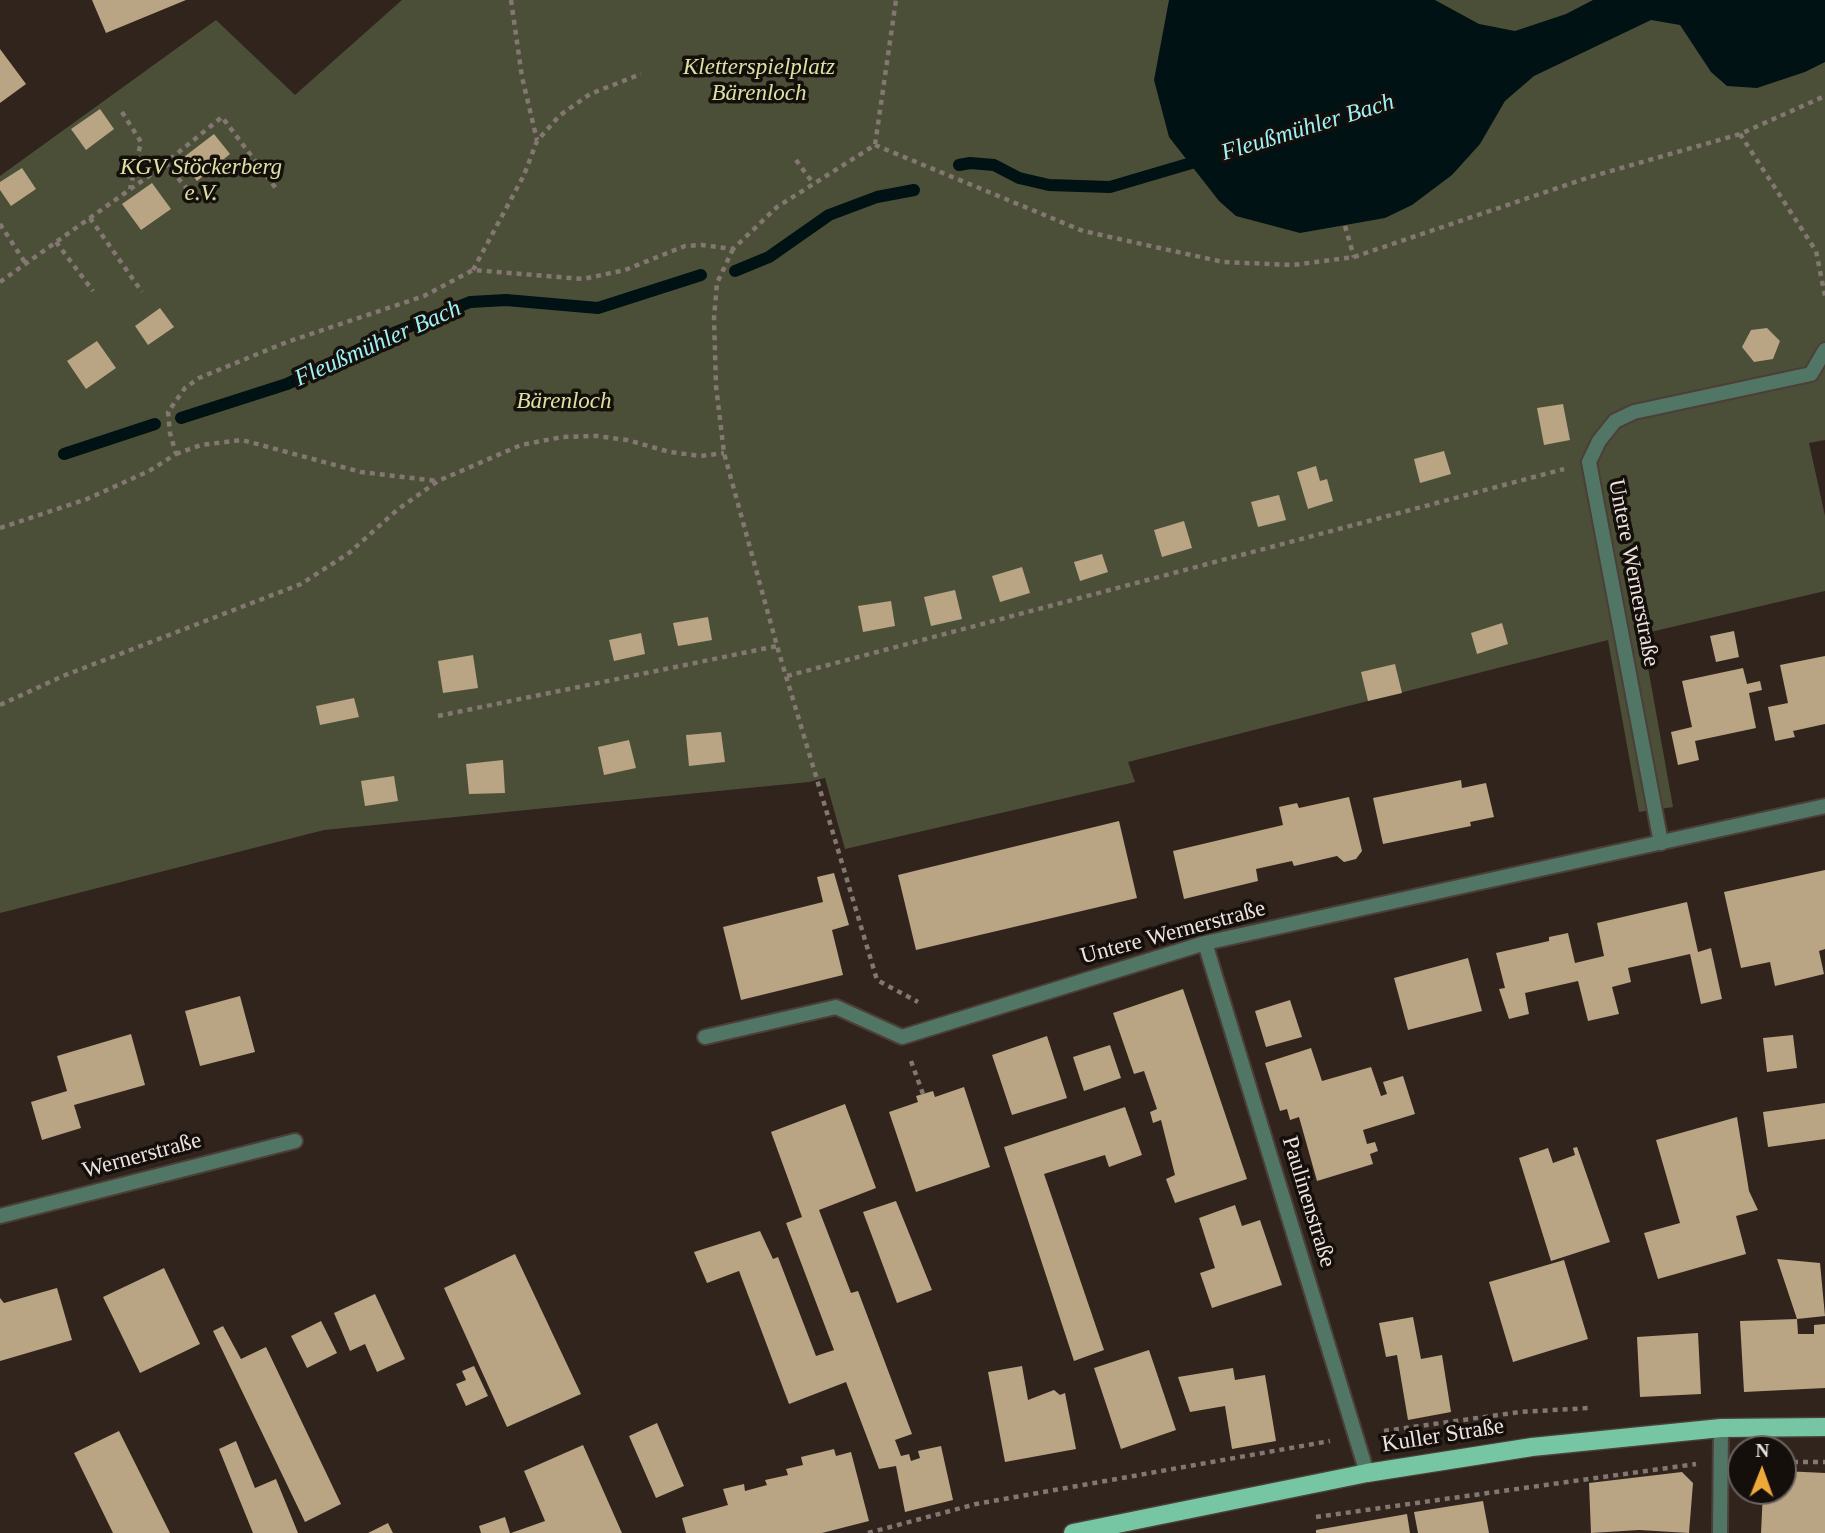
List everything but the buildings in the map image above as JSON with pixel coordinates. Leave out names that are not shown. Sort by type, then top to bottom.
[{"type":"main road","name":"Kuller Straße","points":[[1073,1533],[1367,1473],[1532,1447],[1721,1428],[1825,1427]]},
{"type":"street","name":"Untere Wernerstraße","points":[[1661,843],[1589,462],[1599,441],[1615,421],[1634,411],[1811,374],[1825,350]]},
{"type":"street","name":"Untere Wernerstraße","points":[[705,1037],[836,1007],[902,1037],[1205,943],[1825,806]]},
{"type":"street","name":"Paulinenstraße","points":[[1205,943],[1367,1473]]},
{"type":"street","name":"Wernerstraße","points":[[0,1216],[295,1141]]},
{"type":"street","points":[[1720,1533],[1721,1428]]},
{"type":"path","points":[[511,0],[522,77],[537,141]]},
{"type":"path","points":[[875,145],[896,0]]},
{"type":"path","points":[[473,270],[524,175],[537,141],[559,116],[590,94],[641,74]]},
{"type":"path","points":[[875,145],[1083,231],[1223,262],[1293,265],[1354,257],[1590,177],[1740,134],[1825,96]]},
{"type":"path","points":[[122,112],[141,142],[130,190]]},
{"type":"path","points":[[0,282],[130,190],[222,117],[278,191]]},
{"type":"path","points":[[1740,134],[1816,251],[1825,296]]},
{"type":"path","points":[[875,145],[776,207],[733,249],[717,282],[714,318],[716,386],[724,453],[777,646],[877,980],[954,1021]]},
{"type":"path","points":[[796,160],[813,183]]},
{"type":"path","points":[[165,163],[197,199]]},
{"type":"path","points":[[90,218],[142,292]]},
{"type":"path","points":[[0,224],[26,264]]},
{"type":"path","points":[[1345,226],[1354,257]]},
{"type":"path","points":[[56,242],[93,291]]},
{"type":"path","points":[[176,454],[168,412],[179,394],[199,378],[286,342],[424,296],[473,270],[583,279],[625,270],[685,246],[733,249]]},
{"type":"path","points":[[0,705],[64,676],[301,584],[349,553],[397,510],[438,481],[521,445],[562,437],[627,440],[670,452],[701,456],[724,453]]},
{"type":"path","points":[[0,528],[87,499],[149,471],[176,454],[201,445],[242,440],[361,472],[438,481]]},
{"type":"path","points":[[786,676],[1589,462]]},
{"type":"path","points":[[438,716],[777,646]]},
{"type":"path","points":[[868,1533],[976,1504],[1356,1437]]},
{"type":"path","points":[[1311,1517],[1722,1461]]},
{"type":"path","points":[[1797,1462],[1825,1462]]},
{"type":"green space","name":"Bärenloch","points":[[402,0],[1825,0],[1825,440],[1809,443],[1825,516],[1825,591],[1642,634],[1673,807],[1639,812],[1608,640],[1128,762],[1135,782],[845,849],[825,778],[809,782],[324,830],[0,913],[0,176],[216,20],[295,95]]},
{"type":"water","points":[[1169,0],[1435,0],[1479,24],[1515,31],[1566,14],[1593,0],[1825,0],[1825,62],[1805,72],[1757,88],[1727,86],[1711,72],[1680,25],[1651,20],[1534,76],[1505,101],[1480,144],[1452,175],[1412,205],[1385,218],[1300,233],[1236,216],[1219,201],[1169,137],[1154,80]]},
{"type":"waterway","name":"Fleußmühler Bach","points":[[959,165],[994,165],[1019,178],[1049,185],[1110,187],[1205,159]]},
{"type":"waterway","points":[[735,271],[769,257],[829,215],[877,197],[914,190]]},
{"type":"waterway","name":"Fleußmühler Bach","points":[[181,418],[287,384],[396,332],[470,302],[506,300],[598,308],[701,275]]},
{"type":"waterway","name":"Fleußmühler Bach","points":[[64,454],[155,424]]},
{"type":"park label","name":"Kletterspielplatz Bärenloch","points":[[759,81]]},
{"type":"park label","name":"KGV Stöckerberg e.V.","points":[[201,181]]}]
